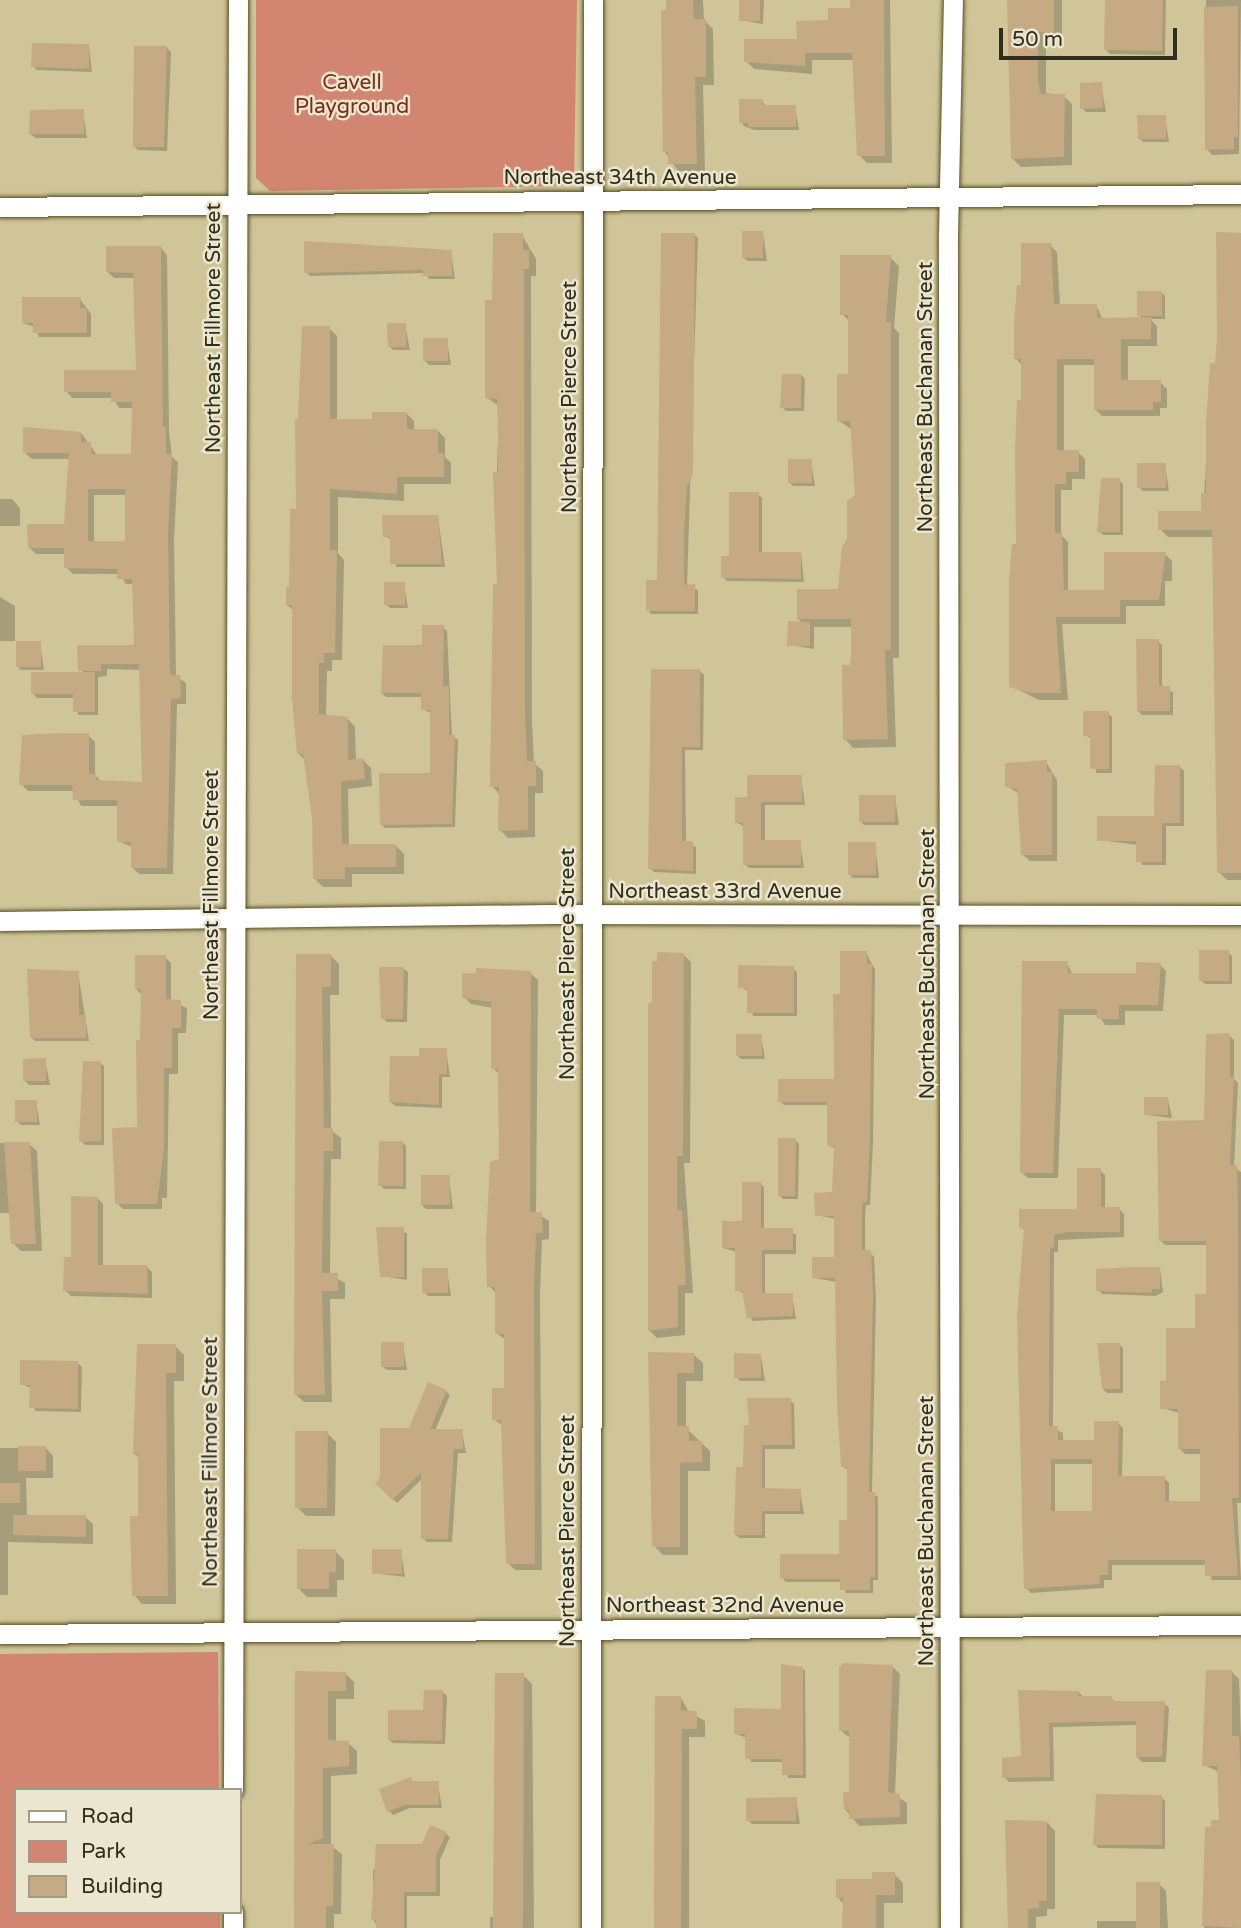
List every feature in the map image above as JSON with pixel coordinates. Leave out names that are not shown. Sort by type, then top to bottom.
[{"type":"street","name":"Northeast Fillmore Street","points":[[233,1788],[238,0]]},
{"type":"street","name":"Northeast Pierce Street","points":[[591,1928],[593,0]]},
{"type":"street","name":"Northeast Buchanan Street","points":[[950,1928],[948,236],[952,197],[953,0]]},
{"type":"street","name":"Northeast 34th Avenue","points":[[0,207],[1241,194]]},
{"type":"street","name":"Northeast 33rd Avenue","points":[[0,921],[591,915],[1241,915]]},
{"type":"street","name":"Northeast 32nd Avenue","points":[[0,1634],[1241,1625]]},
{"type":"green space","name":"Cavell Playground","points":[[256,0],[577,0],[574,180],[561,186],[270,191],[256,178]]},
{"type":"green space","points":[[218,1652],[219,1788],[14,1788],[14,1914],[220,1914],[220,1928],[0,1928],[0,1654]]},
{"type":"building","points":[[666,0],[693,0],[694,19],[706,19],[706,77],[695,77],[697,164],[668,164],[668,152],[663,152],[661,10],[666,10]]},
{"type":"building","points":[[739,0],[760,0],[760,21],[739,21]]},
{"type":"building","points":[[850,0],[884,0],[885,156],[857,156],[852,53],[805,53],[805,66],[744,62],[744,39],[797,39],[796,21],[828,20],[828,8],[850,8]]},
{"type":"building","points":[[1007,0],[1054,0],[1054,32],[1038,32],[1038,83],[1041,94],[1065,94],[1064,157],[1011,159]]},
{"type":"building","points":[[1105,0],[1163,0],[1162,51],[1104,50]]},
{"type":"building","points":[[1238,6],[1238,137],[1234,137],[1234,149],[1205,150],[1204,7]]},
{"type":"building","points":[[32,43],[89,44],[89,69],[31,67]]},
{"type":"building","points":[[134,46],[167,46],[164,147],[133,147]]},
{"type":"building","points":[[1102,82],[1103,108],[1080,109],[1080,83]]},
{"type":"building","points":[[739,99],[763,99],[762,105],[796,105],[796,127],[748,127],[748,123],[739,123]]},
{"type":"building","points":[[84,109],[84,134],[29,134],[30,110]]},
{"type":"building","points":[[1137,115],[1166,115],[1166,139],[1138,139]]},
{"type":"building","points":[[742,231],[763,231],[763,258],[742,258]]},
{"type":"building","points":[[1216,232],[1241,233],[1241,873],[1217,873],[1212,530],[1158,530],[1158,511],[1201,511],[1201,493],[1206,493],[1206,424],[1210,363],[1215,363],[1217,337]]},
{"type":"building","points":[[493,233],[523,233],[523,250],[529,250],[529,269],[524,269],[525,713],[527,761],[536,761],[536,786],[528,786],[528,830],[498,831],[499,787],[490,787],[493,584],[497,584],[493,472],[498,472],[498,435],[497,399],[485,398],[485,300],[492,300]]},
{"type":"building","points":[[661,233],[695,233],[693,474],[687,487],[684,585],[695,584],[695,611],[646,611],[646,580],[657,580]]},
{"type":"building","points":[[304,241],[452,250],[452,276],[423,276],[423,270],[304,273]]},
{"type":"building","points":[[1021,243],[1051,243],[1054,304],[1097,304],[1097,318],[1151,317],[1151,339],[1121,339],[1121,380],[1161,380],[1161,402],[1153,402],[1153,410],[1094,410],[1094,359],[1057,359],[1057,450],[1079,450],[1079,472],[1066,472],[1066,484],[1055,484],[1055,533],[1062,533],[1064,590],[1104,590],[1104,552],[1166,552],[1159,600],[1120,600],[1120,617],[1056,617],[1061,693],[1031,693],[1009,687],[1009,579],[1012,544],[1016,544],[1015,450],[1017,400],[1021,400],[1021,359],[1014,359],[1014,324],[1017,285],[1021,285]]},
{"type":"building","points":[[106,246],[161,246],[163,427],[166,427],[166,454],[172,454],[168,532],[170,675],[180,675],[181,698],[171,699],[167,868],[131,868],[131,842],[117,842],[117,800],[73,800],[72,785],[19,785],[22,735],[64,733],[89,733],[89,774],[96,774],[96,780],[142,782],[139,664],[101,664],[101,671],[78,671],[77,645],[134,645],[132,579],[117,579],[117,569],[64,568],[64,548],[28,548],[27,524],[64,524],[69,453],[23,453],[23,427],[81,432],[81,442],[91,442],[91,454],[131,454],[132,402],[111,402],[111,392],[64,392],[64,370],[136,370],[133,273],[106,272]],"holes":[[[88,489],[125,489],[125,541],[88,541]]]},
{"type":"building","points":[[840,255],[891,255],[886,322],[891,322],[891,650],[885,650],[888,739],[843,740],[842,665],[851,665],[851,619],[797,619],[797,589],[838,589],[842,547],[847,539],[847,501],[855,495],[850,421],[837,422],[837,374],[848,374],[848,315],[840,315]]},
{"type":"building","points":[[1137,291],[1162,291],[1162,316],[1137,316]]},
{"type":"building","points":[[22,297],[81,297],[80,308],[87,308],[87,333],[33,333],[33,323],[22,323]]},
{"type":"building","points":[[387,323],[406,323],[406,347],[388,347]]},
{"type":"building","points":[[302,326],[330,326],[330,419],[372,419],[372,412],[407,412],[407,429],[438,429],[438,453],[444,453],[444,477],[397,477],[397,494],[330,489],[330,550],[337,550],[335,653],[324,653],[324,663],[319,663],[319,714],[348,717],[348,760],[363,758],[365,779],[341,781],[342,844],[396,844],[396,867],[345,867],[345,879],[313,879],[312,818],[303,754],[297,754],[292,698],[292,605],[286,605],[286,587],[289,587],[290,509],[296,509],[295,419],[298,419]]},
{"type":"building","points":[[423,338],[448,338],[448,361],[423,361]]},
{"type":"building","points":[[782,374],[801,374],[801,408],[780,408]]},
{"type":"building","points":[[788,459],[812,459],[812,483],[788,483]]},
{"type":"building","points":[[1137,463],[1166,463],[1166,488],[1137,488]]},
{"type":"building","points":[[1101,478],[1120,478],[1120,532],[1097,532]]},
{"type":"building","points":[[729,492],[759,492],[759,552],[801,552],[801,579],[721,578],[721,556],[729,556]]},
{"type":"building","points":[[382,515],[438,515],[442,564],[390,564],[390,537],[383,537]]},
{"type":"building","points":[[384,582],[405,582],[405,605],[384,605]]},
{"type":"building","points":[[788,621],[810,622],[810,646],[787,646]]},
{"type":"building","points":[[422,625],[444,625],[443,686],[449,686],[449,735],[455,735],[452,824],[380,825],[379,773],[430,773],[430,710],[421,710],[421,693],[381,693],[383,645],[422,645]]},
{"type":"building","points":[[1136,639],[1159,639],[1159,686],[1170,686],[1170,711],[1137,711]]},
{"type":"building","points":[[16,641],[41,641],[41,667],[16,667]]},
{"type":"building","points":[[651,669],[700,669],[700,747],[682,747],[682,841],[693,841],[693,871],[648,869]]},
{"type":"building","points":[[31,672],[95,672],[95,712],[73,712],[73,694],[31,694]]},
{"type":"building","points":[[1083,711],[1109,711],[1109,769],[1090,769],[1090,736],[1083,736]]},
{"type":"building","points":[[1047,760],[1047,772],[1052,772],[1052,855],[1021,855],[1017,789],[1005,787],[1005,763]]},
{"type":"building","points":[[1155,765],[1180,765],[1180,823],[1162,823],[1162,862],[1136,862],[1136,841],[1097,841],[1097,816],[1154,816]]},
{"type":"building","points":[[747,775],[802,775],[802,802],[761,802],[761,840],[801,840],[801,865],[743,865],[743,823],[735,823],[735,797],[747,797]]},
{"type":"building","points":[[859,795],[896,795],[895,822],[859,822]]},
{"type":"building","points":[[848,842],[876,842],[876,875],[848,875]]},
{"type":"building","points":[[1199,950],[1229,950],[1229,981],[1199,981]]},
{"type":"building","points":[[840,951],[867,951],[867,964],[872,964],[870,1138],[867,1202],[863,1202],[862,1214],[862,1250],[871,1250],[873,1294],[869,1492],[875,1492],[875,1577],[870,1577],[870,1590],[840,1590],[840,1579],[780,1579],[780,1554],[839,1554],[839,1520],[847,1520],[847,1467],[841,1467],[837,1404],[835,1278],[812,1278],[812,1257],[834,1257],[834,1216],[815,1216],[814,1193],[832,1192],[834,1146],[827,1146],[827,1102],[778,1102],[778,1079],[834,1079],[833,994],[840,994]]},
{"type":"building","points":[[657,952],[684,953],[683,1156],[677,1156],[677,1210],[682,1210],[686,1285],[678,1285],[678,1327],[648,1331],[648,1003],[652,1003],[652,961],[657,961]]},
{"type":"building","points":[[296,954],[331,954],[331,987],[322,987],[324,1128],[333,1128],[333,1151],[324,1151],[322,1273],[338,1273],[338,1291],[322,1291],[325,1395],[294,1395]]},
{"type":"building","points":[[135,955],[166,955],[166,999],[181,1000],[181,1028],[172,1028],[172,1068],[164,1068],[164,1149],[157,1204],[115,1204],[112,1128],[137,1127],[136,1040],[140,1040],[141,989],[135,989]]},
{"type":"building","points":[[1022,961],[1068,961],[1068,973],[1136,973],[1136,962],[1161,963],[1158,1005],[1119,1005],[1119,1019],[1097,1019],[1097,1009],[1059,1009],[1053,1173],[1020,1173]]},
{"type":"building","points":[[738,965],[794,966],[794,1013],[747,1013],[747,988],[738,988]]},
{"type":"building","points":[[379,967],[404,967],[403,1019],[381,1019]]},
{"type":"building","points":[[476,968],[531,971],[530,1212],[542,1212],[543,1233],[536,1233],[534,1287],[535,1564],[506,1564],[501,1420],[492,1420],[492,1388],[504,1388],[504,1334],[495,1334],[495,1287],[487,1287],[486,1242],[490,1162],[499,1159],[498,1069],[491,1069],[491,1002],[462,998],[462,973],[476,973]]},
{"type":"building","points":[[27,969],[79,971],[79,1015],[86,1015],[86,1038],[30,1038]]},
{"type":"building","points":[[1230,1033],[1230,1077],[1234,1077],[1230,1165],[1237,1165],[1239,1498],[1232,1498],[1238,1576],[1205,1576],[1205,1560],[1108,1560],[1108,1575],[1100,1575],[1099,1584],[1024,1589],[1017,1316],[1024,1229],[1019,1228],[1019,1209],[1077,1209],[1077,1168],[1101,1168],[1101,1207],[1120,1207],[1120,1232],[1067,1232],[1054,1235],[1054,1248],[1050,1247],[1049,1426],[1058,1426],[1058,1440],[1094,1440],[1094,1421],[1119,1421],[1118,1476],[1165,1476],[1165,1501],[1200,1501],[1200,1449],[1178,1449],[1178,1409],[1160,1409],[1160,1381],[1166,1381],[1166,1328],[1195,1328],[1195,1294],[1206,1294],[1206,1241],[1159,1241],[1157,1121],[1204,1120],[1206,1034]],"holes":[[[1051,1459],[1092,1459],[1092,1511],[1051,1511]]]},
{"type":"building","points":[[736,1034],[762,1034],[762,1056],[736,1056]]},
{"type":"building","points":[[419,1048],[447,1048],[447,1074],[439,1074],[439,1105],[389,1102],[390,1056],[419,1056]]},
{"type":"building","points":[[46,1058],[46,1081],[23,1081],[23,1059]]},
{"type":"building","points":[[83,1061],[101,1061],[101,1141],[79,1142]]},
{"type":"building","points":[[1144,1097],[1168,1097],[1168,1115],[1144,1115]]},
{"type":"building","points":[[15,1100],[37,1100],[37,1122],[15,1122]]},
{"type":"building","points":[[778,1138],[796,1138],[795,1196],[778,1196]]},
{"type":"building","points":[[379,1141],[403,1141],[403,1186],[378,1186]]},
{"type":"building","points":[[4,1142],[30,1142],[36,1244],[11,1244]]},
{"type":"building","points":[[421,1175],[450,1175],[450,1205],[421,1205]]},
{"type":"building","points":[[742,1182],[761,1182],[761,1228],[793,1228],[793,1250],[762,1250],[762,1293],[793,1293],[793,1316],[747,1318],[742,1291],[735,1291],[735,1248],[722,1248],[722,1221],[742,1221]]},
{"type":"building","points":[[71,1196],[98,1197],[98,1265],[147,1265],[148,1294],[63,1291],[64,1257],[71,1257]]},
{"type":"building","points":[[376,1227],[404,1227],[404,1277],[380,1277]]},
{"type":"building","points":[[1160,1267],[1160,1289],[1152,1289],[1152,1293],[1096,1291],[1096,1269]]},
{"type":"building","points":[[422,1268],[448,1268],[448,1293],[422,1293]]},
{"type":"building","points":[[381,1342],[404,1342],[404,1367],[381,1367]]},
{"type":"building","points":[[1097,1343],[1120,1343],[1120,1389],[1102,1389]]},
{"type":"building","points":[[137,1344],[176,1344],[176,1373],[166,1373],[168,1596],[132,1596],[130,1516],[138,1516],[138,1454],[133,1454]]},
{"type":"building","points":[[648,1352],[694,1353],[694,1373],[677,1373],[677,1426],[689,1426],[689,1441],[702,1441],[702,1462],[680,1463],[680,1547],[652,1547]]},
{"type":"building","points":[[734,1353],[761,1354],[761,1378],[734,1378]]},
{"type":"building","points":[[20,1360],[78,1361],[78,1409],[29,1408],[30,1385],[20,1385]]},
{"type":"building","points":[[428,1382],[447,1390],[430,1429],[463,1429],[463,1449],[454,1449],[448,1539],[421,1539],[421,1473],[392,1500],[375,1483],[380,1478],[380,1428],[409,1428]]},
{"type":"building","points":[[747,1398],[791,1398],[792,1445],[762,1445],[762,1488],[801,1489],[800,1511],[762,1511],[762,1535],[734,1535],[736,1467],[743,1467],[744,1425],[749,1425]]},
{"type":"building","points":[[295,1431],[328,1431],[327,1508],[295,1508]]},
{"type":"building","points":[[18,1446],[46,1446],[46,1471],[18,1471]]},
{"type":"building","points":[[0,1483],[20,1483],[20,1503],[0,1503]]},
{"type":"building","points":[[13,1515],[86,1515],[86,1537],[13,1535]]},
{"type":"building","points":[[297,1549],[336,1549],[336,1572],[329,1572],[329,1589],[297,1589]]},
{"type":"building","points":[[372,1549],[402,1549],[402,1574],[372,1574]]},
{"type":"building","points":[[843,1663],[893,1665],[888,1792],[900,1794],[900,1817],[849,1819],[849,1810],[844,1810],[843,1792],[849,1792],[849,1731],[839,1731],[839,1667]]},
{"type":"building","points":[[781,1664],[803,1667],[803,1775],[782,1775],[782,1759],[745,1759],[745,1734],[734,1734],[734,1708],[781,1709]]},
{"type":"building","points":[[1206,1670],[1232,1670],[1232,1736],[1239,1736],[1241,1779],[1241,1928],[1202,1926],[1205,1827],[1211,1827],[1211,1820],[1219,1820],[1217,1766],[1202,1766]]},
{"type":"building","points":[[295,1671],[346,1672],[346,1691],[328,1691],[328,1740],[349,1741],[349,1766],[323,1768],[323,1838],[308,1844],[334,1844],[333,1906],[326,1906],[326,1928],[294,1928]]},
{"type":"building","points":[[495,1673],[524,1673],[523,1928],[493,1928]]},
{"type":"building","points":[[424,1690],[443,1690],[442,1741],[388,1740],[388,1710],[423,1710]]},
{"type":"building","points":[[1018,1690],[1079,1691],[1079,1696],[1112,1696],[1112,1701],[1165,1701],[1162,1757],[1136,1757],[1136,1721],[1049,1723],[1050,1777],[1002,1778],[1002,1758],[1021,1756]]},
{"type":"building","points":[[655,1696],[681,1696],[681,1710],[697,1711],[697,1729],[682,1729],[681,1928],[654,1928]]},
{"type":"building","points":[[411,1777],[413,1781],[439,1781],[439,1805],[405,1805],[387,1812],[379,1789]]},
{"type":"building","points":[[1096,1794],[1162,1795],[1162,1845],[1093,1845]]},
{"type":"building","points":[[797,1797],[796,1821],[746,1821],[746,1798]]},
{"type":"building","points":[[1005,1820],[1047,1821],[1047,1901],[1039,1901],[1039,1908],[1028,1909],[1028,1928],[1008,1928]]},
{"type":"building","points":[[430,1825],[447,1832],[436,1856],[436,1892],[404,1892],[404,1928],[376,1928],[376,1920],[371,1920],[376,1844],[422,1844]]},
{"type":"building","points":[[872,1872],[895,1872],[895,1895],[876,1895],[876,1928],[842,1928],[843,1898],[836,1898],[836,1879],[872,1879]]},
{"type":"building","points":[[1136,1882],[1160,1882],[1160,1928],[1136,1928]]}]
